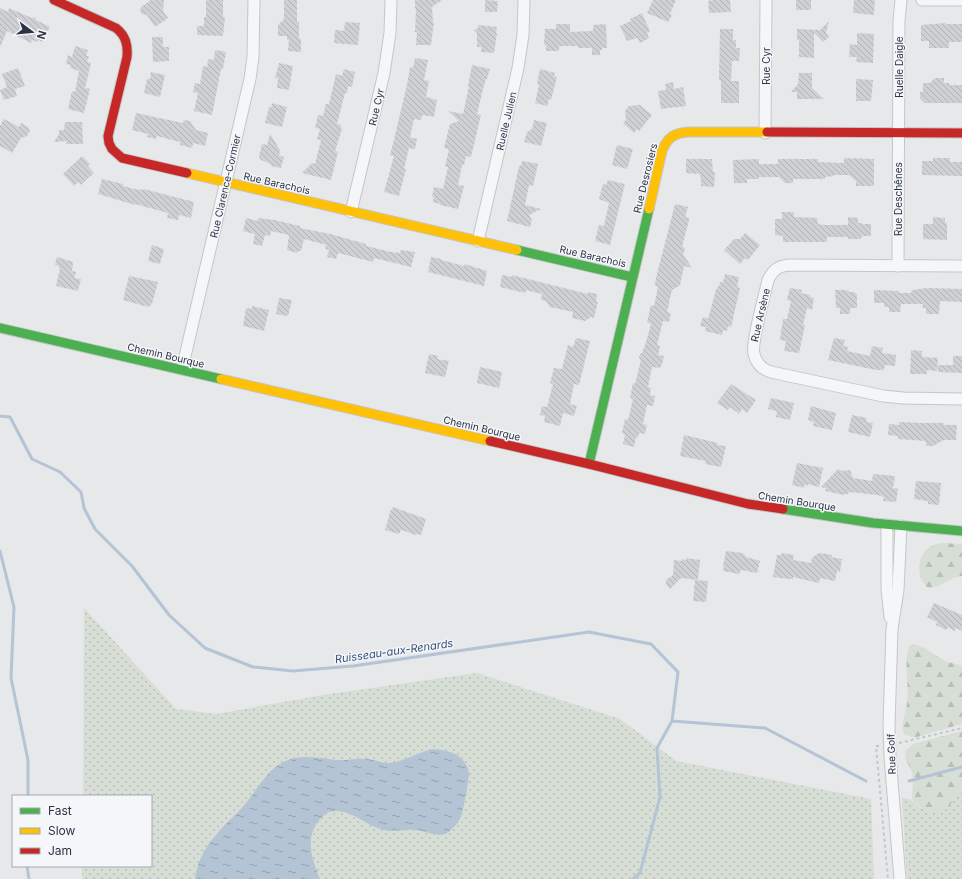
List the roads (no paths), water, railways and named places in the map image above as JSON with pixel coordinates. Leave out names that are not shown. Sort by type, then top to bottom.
[{"type":"street","name":"Rue Barachois","points":[[54,0],[116,28],[122,33],[126,40],[128,48],[127,57],[108,136],[110,145],[115,152],[128,160],[632,277]]},
{"type":"street","name":"Rue Clarence-Cormier","points":[[182,370],[252,66],[254,0]]},
{"type":"street","name":"Rue Cyr","points":[[351,212],[384,73],[390,33],[391,0]]},
{"type":"street","name":"Ruelle Julien","points":[[478,241],[518,68],[523,35],[524,0]]},
{"type":"street","name":"Rue Cyr","points":[[765,132],[766,0]]},
{"type":"street","name":"Ruelle Daigle","points":[[898,133],[899,20],[901,0]]},
{"type":"street","points":[[922,0],[962,0]]},
{"type":"street","name":"Rue Desrosiers","points":[[589,464],[662,152],[665,143],[669,138],[676,133],[688,132],[962,134]]},
{"type":"street","name":"Rue Deschênes","points":[[898,133],[898,266]]},
{"type":"street","name":"Rue Arsène","points":[[962,266],[789,265],[776,269],[768,280],[753,346],[755,359],[760,366],[771,372],[883,396],[903,398],[962,399]]},
{"type":"street","name":"Chemin Bourque","points":[[0,328],[589,464],[748,504],[886,525],[962,531]]},
{"type":"street","name":"Rue Golf","points":[[886,525],[887,589],[892,629]]},
{"type":"street","name":"Rue Golf","points":[[900,879],[890,764],[890,725],[892,629],[898,590],[901,526]]},
{"type":"water","points":[[433,749],[447,751],[459,756],[468,768],[469,773],[466,796],[460,819],[454,827],[445,834],[442,835],[416,830],[384,830],[374,827],[343,812],[329,812],[320,819],[312,833],[312,856],[320,879],[195,879],[200,860],[210,843],[269,773],[280,764],[294,758],[301,757],[340,760],[369,759],[390,763]]},
{"type":"waterway","name":"Ruisseau-aux-Renards","points":[[0,416],[10,417],[32,459],[60,472],[81,492],[84,508],[95,529],[132,566],[169,615],[205,648],[253,667],[293,671],[353,666],[589,632],[651,644],[678,672],[672,721],[657,748],[660,797],[640,873],[633,879]]},
{"type":"waterway","points":[[0,551],[14,607],[11,678],[28,760],[28,795]]},
{"type":"waterway","points":[[672,721],[765,728],[866,781]]},
{"type":"waterway","points":[[909,781],[962,767]]},
{"type":"waterway","points":[[27,867],[29,879]]}]
